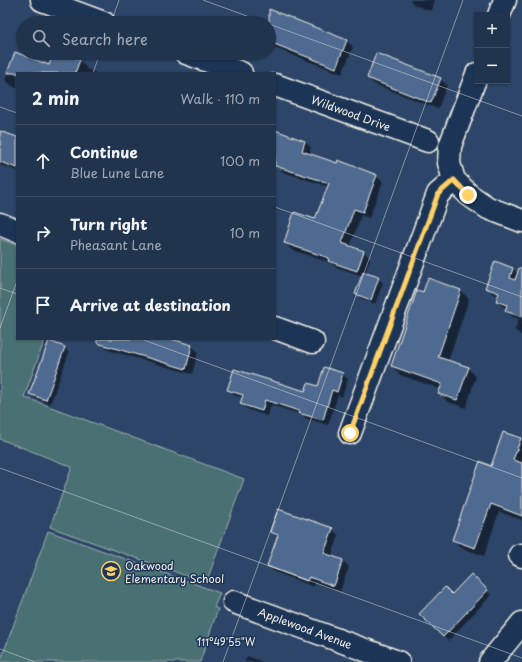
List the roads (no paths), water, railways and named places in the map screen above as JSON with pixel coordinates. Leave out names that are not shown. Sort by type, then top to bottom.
[{"type":"street","points":[[42,0],[85,16]]},
{"type":"street","points":[[500,12],[505,0]]},
{"type":"street","points":[[205,60],[238,72]]},
{"type":"street","points":[[474,82],[450,146],[449,163],[454,180],[468,195],[488,208],[522,221]]},
{"type":"street","name":"Wildwood Drive","points":[[276,85],[428,141]]},
{"type":"street","points":[[350,433],[438,194],[454,180]]},
{"type":"street","points":[[0,224],[16,231]]},
{"type":"street","points":[[276,328],[313,342]]},
{"type":"street","name":"Applewood Avenue","points":[[234,602],[398,662]]},
{"type":"street","points":[[490,662],[522,623]]},
{"type":"place","name":"Oakwood Elementary School","points":[[111,571]]}]
